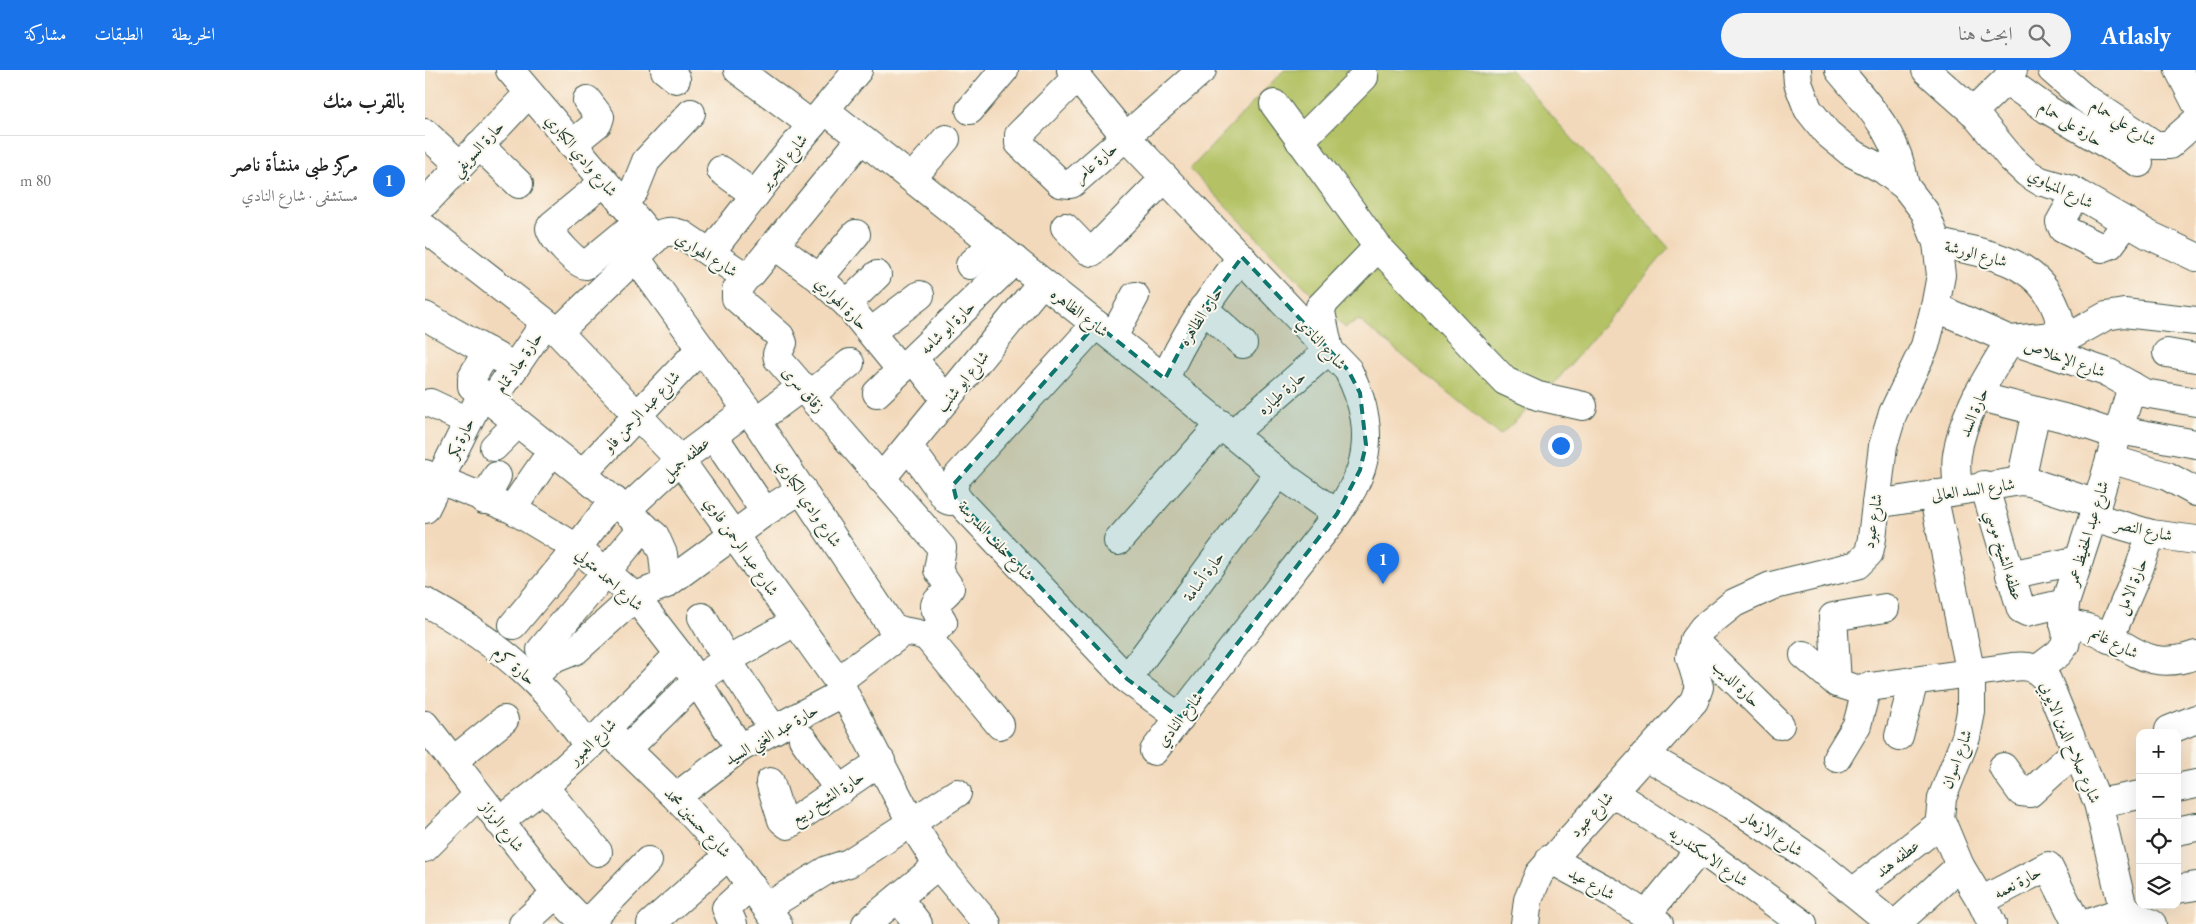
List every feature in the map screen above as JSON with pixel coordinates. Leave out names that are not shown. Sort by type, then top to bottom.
[{"type":"street","name":"شارع وادي الكباري","points":[[510,70],[604,182],[637,231],[701,348],[751,415],[802,489],[890,624],[915,635],[1000,725]]},
{"type":"street","name":"شارع الظاهره","points":[[737,70],[818,117],[861,139],[1165,379],[1279,473],[1337,514]]},
{"type":"street","name":"شارع التحرير","points":[[710,253],[818,117],[858,70]]},
{"type":"street","points":[[970,110],[1004,70]]},
{"type":"street","points":[[1125,136],[1202,70]]},
{"type":"street","points":[[1839,70],[1883,124],[1894,143],[1902,164],[1905,186]]},
{"type":"street","name":"شارع المنياوي","points":[[1926,70],[1973,112],[2011,158],[2027,174],[2040,181],[2076,193],[2127,222],[2196,257]]},
{"type":"street","name":"شارع علي حمام","points":[[2052,70],[2083,96],[2155,145],[2169,145],[2196,121]]},
{"type":"street","points":[[2179,70],[2196,104]]},
{"type":"street","name":"شارع النادي","points":[[1074,74],[1125,136],[1348,370],[1360,393],[1366,418],[1366,444],[1361,470],[1337,514],[1154,751]]},
{"type":"street","name":"حارة عامر","points":[[1074,74],[1019,135],[1019,143],[1060,183],[1065,184],[1075,181],[1125,136]]},
{"type":"street","name":"شارع عبود","points":[[1525,924],[1528,900],[1539,874],[1550,859],[1694,701],[1699,687],[1690,657],[1694,640],[1703,628],[1734,603],[1771,586],[1857,565],[1869,553],[1873,538],[1883,446],[1893,413],[1925,346],[1935,307],[1941,275],[1937,242],[1925,212],[1905,186],[1883,170],[1849,152],[1827,133],[1808,109],[1805,74]]},
{"type":"street","points":[[1973,112],[2003,76]]},
{"type":"street","name":"حارة على حمام","points":[[2003,76],[2056,115],[2139,163]]},
{"type":"street","points":[[1300,141],[1364,77]]},
{"type":"street","name":"حارة السويفي","points":[[425,203],[529,93]]},
{"type":"street","points":[[572,144],[598,123],[600,117],[587,100]]},
{"type":"street","points":[[1274,104],[1378,247],[1505,381],[1538,396],[1583,406]]},
{"type":"street","points":[[604,182],[550,228],[553,236],[579,264],[586,265],[637,231],[634,191],[646,161],[691,112]]},
{"type":"street","points":[[426,135],[460,165]]},
{"type":"street","name":"شارع الهواري","points":[[552,328],[637,231],[660,234],[676,232],[747,277],[861,139]]},
{"type":"street","points":[[912,178],[946,139]]},
{"type":"street","points":[[479,145],[519,184]]},
{"type":"street","points":[[721,170],[755,195]]},
{"type":"street","points":[[1065,227],[1087,250],[1092,252],[1165,178]]},
{"type":"street","points":[[2076,193],[2060,222],[2063,228],[2105,248],[2127,222]]},
{"type":"street","name":"شارع عبد الرحمن فاوي","points":[[425,228],[552,328],[637,414],[669,464],[735,534],[841,686],[911,822],[938,865],[987,924]]},
{"type":"street","points":[[819,278],[856,234]]},
{"type":"street","name":"شارع الورشة","points":[[1937,242],[2001,257],[2025,268],[2044,286],[2057,310],[2061,336]]},
{"type":"street","name":"حارة الهواري","points":[[774,245],[819,278],[847,304],[871,332],[946,400]]},
{"type":"street","points":[[1329,350],[1320,307],[1378,247]]},
{"type":"street","points":[[970,265],[1005,252]]},
{"type":"street","name":"حارة ابو شامه","points":[[877,393],[961,313],[1005,252]]},
{"type":"street","name":"حارة الظاهره","points":[[1165,379],[1177,352],[1203,308],[1242,257]]},
{"type":"street","points":[[847,304],[877,275]]},
{"type":"street","name":"زقاق سرى","points":[[747,277],[736,291],[736,298],[780,336],[783,342],[777,354],[778,359],[942,548],[938,570],[950,588],[948,593],[936,603],[935,607],[943,622],[915,635]]},
{"type":"street","name":"شارع ابو شنب","points":[[881,479],[909,448],[1042,282]]},
{"type":"street","points":[[871,332],[920,295]]},
{"type":"street","name":"شارع خلف المدرسة","points":[[1135,296],[1104,331],[957,477],[953,485],[956,498],[1127,680],[1180,718]]},
{"type":"street","name":"شارع الإخلاص","points":[[1935,307],[2010,340],[2097,368],[2144,393],[2196,402]]},
{"type":"street","points":[[1203,308],[1243,344]]},
{"type":"street","points":[[961,313],[989,347]]},
{"type":"street","points":[[2010,340],[2074,334],[2106,316],[2124,313],[2196,321]]},
{"type":"street","points":[[426,318],[515,367]]},
{"type":"street","name":"حارة جاد تمام","points":[[487,398],[552,328]]},
{"type":"street","name":"حارة السد","points":[[1945,492],[1961,433],[1977,396],[2010,340]]},
{"type":"street","name":"شارع عبد الرحمن فاو","points":[[582,474],[701,348]]},
{"type":"street","name":"حارة طياره","points":[[1118,541],[1227,429],[1329,350]]},
{"type":"street","points":[[487,351],[471,382],[472,386],[628,512],[659,542],[663,554],[666,584]]},
{"type":"street","points":[[2167,353],[2196,358]]},
{"type":"street","name":"عطفه جميل","points":[[628,512],[669,464],[713,435],[806,390],[850,363]]},
{"type":"street","name":"شارع عبد الحفيظ عمر","points":[[2038,669],[2059,653],[2065,645],[2067,635],[2065,613],[2079,560],[2132,386]]},
{"type":"street","points":[[1977,396],[2036,411],[2115,441],[2167,476],[2196,492]]},
{"type":"street","name":"حارة بكر","points":[[425,509],[433,477],[468,421],[487,398]]},
{"type":"street","points":[[429,403],[468,421]]},
{"type":"street","points":[[2021,481],[2036,411]]},
{"type":"street","points":[[494,448],[518,423]]},
{"type":"street","points":[[713,435],[765,512]]},
{"type":"street","points":[[2115,441],[2196,444]]},
{"type":"street","points":[[909,448],[947,500],[950,501],[956,498]]},
{"type":"street","points":[[512,509],[552,451]]},
{"type":"street","name":"حارة أسامة","points":[[1127,680],[1279,473]]},
{"type":"street","name":"شارع احمد متولي","points":[[433,477],[491,488],[512,509],[577,548],[635,597],[679,654],[740,748]]},
{"type":"street","name":"شارع السد العالى","points":[[1876,504],[1984,485],[2021,481],[2030,482],[2095,510]]},
{"type":"street","name":"عطفه الشيخ موسي","points":[[1984,485],[2021,609],[2027,612],[2065,613]]},
{"type":"street","points":[[531,678],[551,660],[576,650],[635,597],[666,584],[765,512],[802,489]]},
{"type":"street","name":"شارع اسوان","points":[[1945,492],[1971,674],[1971,712],[1966,737],[1942,798],[1941,823],[1959,866],[1987,912]]},
{"type":"street","name":"شارع النصر","points":[[2095,510],[2151,534],[2196,540]]},
{"type":"street","points":[[513,625],[577,548],[628,512]]},
{"type":"street","points":[[541,650],[605,571],[628,512]]},
{"type":"street","name":"حارة الامل","points":[[2109,639],[2139,569],[2151,534]]},
{"type":"street","points":[[2010,574],[2079,560]]},
{"type":"street","name":"حارة كرم","points":[[425,602],[460,622],[497,648],[597,737]]},
{"type":"street","points":[[1837,683],[1833,617],[1885,608]]},
{"type":"street","name":"شارع غانم","points":[[2065,613],[2133,653],[2149,659],[2167,661],[2185,659],[2196,654]]},
{"type":"street","points":[[702,617],[727,660],[774,730]]},
{"type":"street","points":[[627,748],[697,680],[727,660],[795,622]]},
{"type":"street","name":"حارة عبد الغني السيد","points":[[676,797],[740,748],[774,730],[915,635]]},
{"type":"street","name":"حارة الديب","points":[[1694,640],[1780,725]]},
{"type":"street","name":"شارع العبور","points":[[499,822],[544,787],[597,737],[679,654]]},
{"type":"street","points":[[1804,655],[1837,683]]},
{"type":"street","name":"شارع صلاح الدين الايوبي","points":[[1837,683],[1849,688],[1867,687],[2025,666],[2038,669],[2047,680],[2097,803],[2129,901]]},
{"type":"street","points":[[1899,736],[1914,681]]},
{"type":"street","points":[[1837,758],[1857,725],[1867,687]]},
{"type":"street","points":[[2171,729],[2196,719]]},
{"type":"street","points":[[454,760],[504,720]]},
{"type":"street","name":"شارع الرزاز","points":[[425,725],[454,760],[478,796],[556,894],[586,924]]},
{"type":"street","name":"شارع حسنين محمد","points":[[597,737],[627,748],[676,797],[729,855],[765,905]]},
{"type":"street","points":[[803,739],[840,791]]},
{"type":"street","points":[[2003,767],[2021,792],[2029,792],[2076,750]]},
{"type":"street","name":"شارع الازهار","points":[[1644,755],[1732,805],[1816,862],[1892,924]]},
{"type":"street","name":"حارة الشيخ ربيع","points":[[770,782],[782,820],[788,825],[881,761]]},
{"type":"street","points":[[2181,787],[2196,784]]},
{"type":"street","points":[[544,787],[598,852]]},
{"type":"street","points":[[733,924],[726,908],[765,905],[827,870],[849,863],[957,792]]},
{"type":"street","name":"شارع الاسكندريه","points":[[1612,792],[1700,849],[1803,924]]},
{"type":"street","points":[[425,848],[478,796]]},
{"type":"street","points":[[2097,803],[2136,796]]},
{"type":"street","name":"عطفه هند","points":[[1853,892],[1941,823]]},
{"type":"street","points":[[2181,830],[2196,827]]},
{"type":"street","points":[[1636,916],[1700,849]]},
{"type":"street","points":[[651,924],[729,855]]},
{"type":"street","name":"شارع عيد","points":[[1550,859],[1636,916]]},
{"type":"street","points":[[586,924],[648,861]]},
{"type":"street","points":[[866,924],[938,865]]},
{"type":"street","points":[[1896,924],[1959,866]]},
{"type":"street","name":"حارة نعمه","points":[[1987,912],[2048,866],[2077,924]]},
{"type":"street","points":[[2181,888],[2196,886]]},
{"type":"street","points":[[523,924],[556,894]]},
{"type":"street","points":[[898,898],[918,924]]},
{"type":"street","points":[[2086,924],[2129,901],[2152,924]]},
{"type":"highlighted area","points":[[1242,257],[1348,370],[1360,393],[1366,445],[1360,470],[1337,514],[1180,718],[1127,679],[956,498],[953,485],[1096,324],[1165,379],[1196,319]]},
{"type":"green space","points":[[1284,70],[1511,70],[1669,248],[1547,392],[1500,435],[1359,320],[1345,328],[1190,169]]},
{"type":"place","name":"مركز طبى منشأة ناصر","points":[[1383,584]]}]
